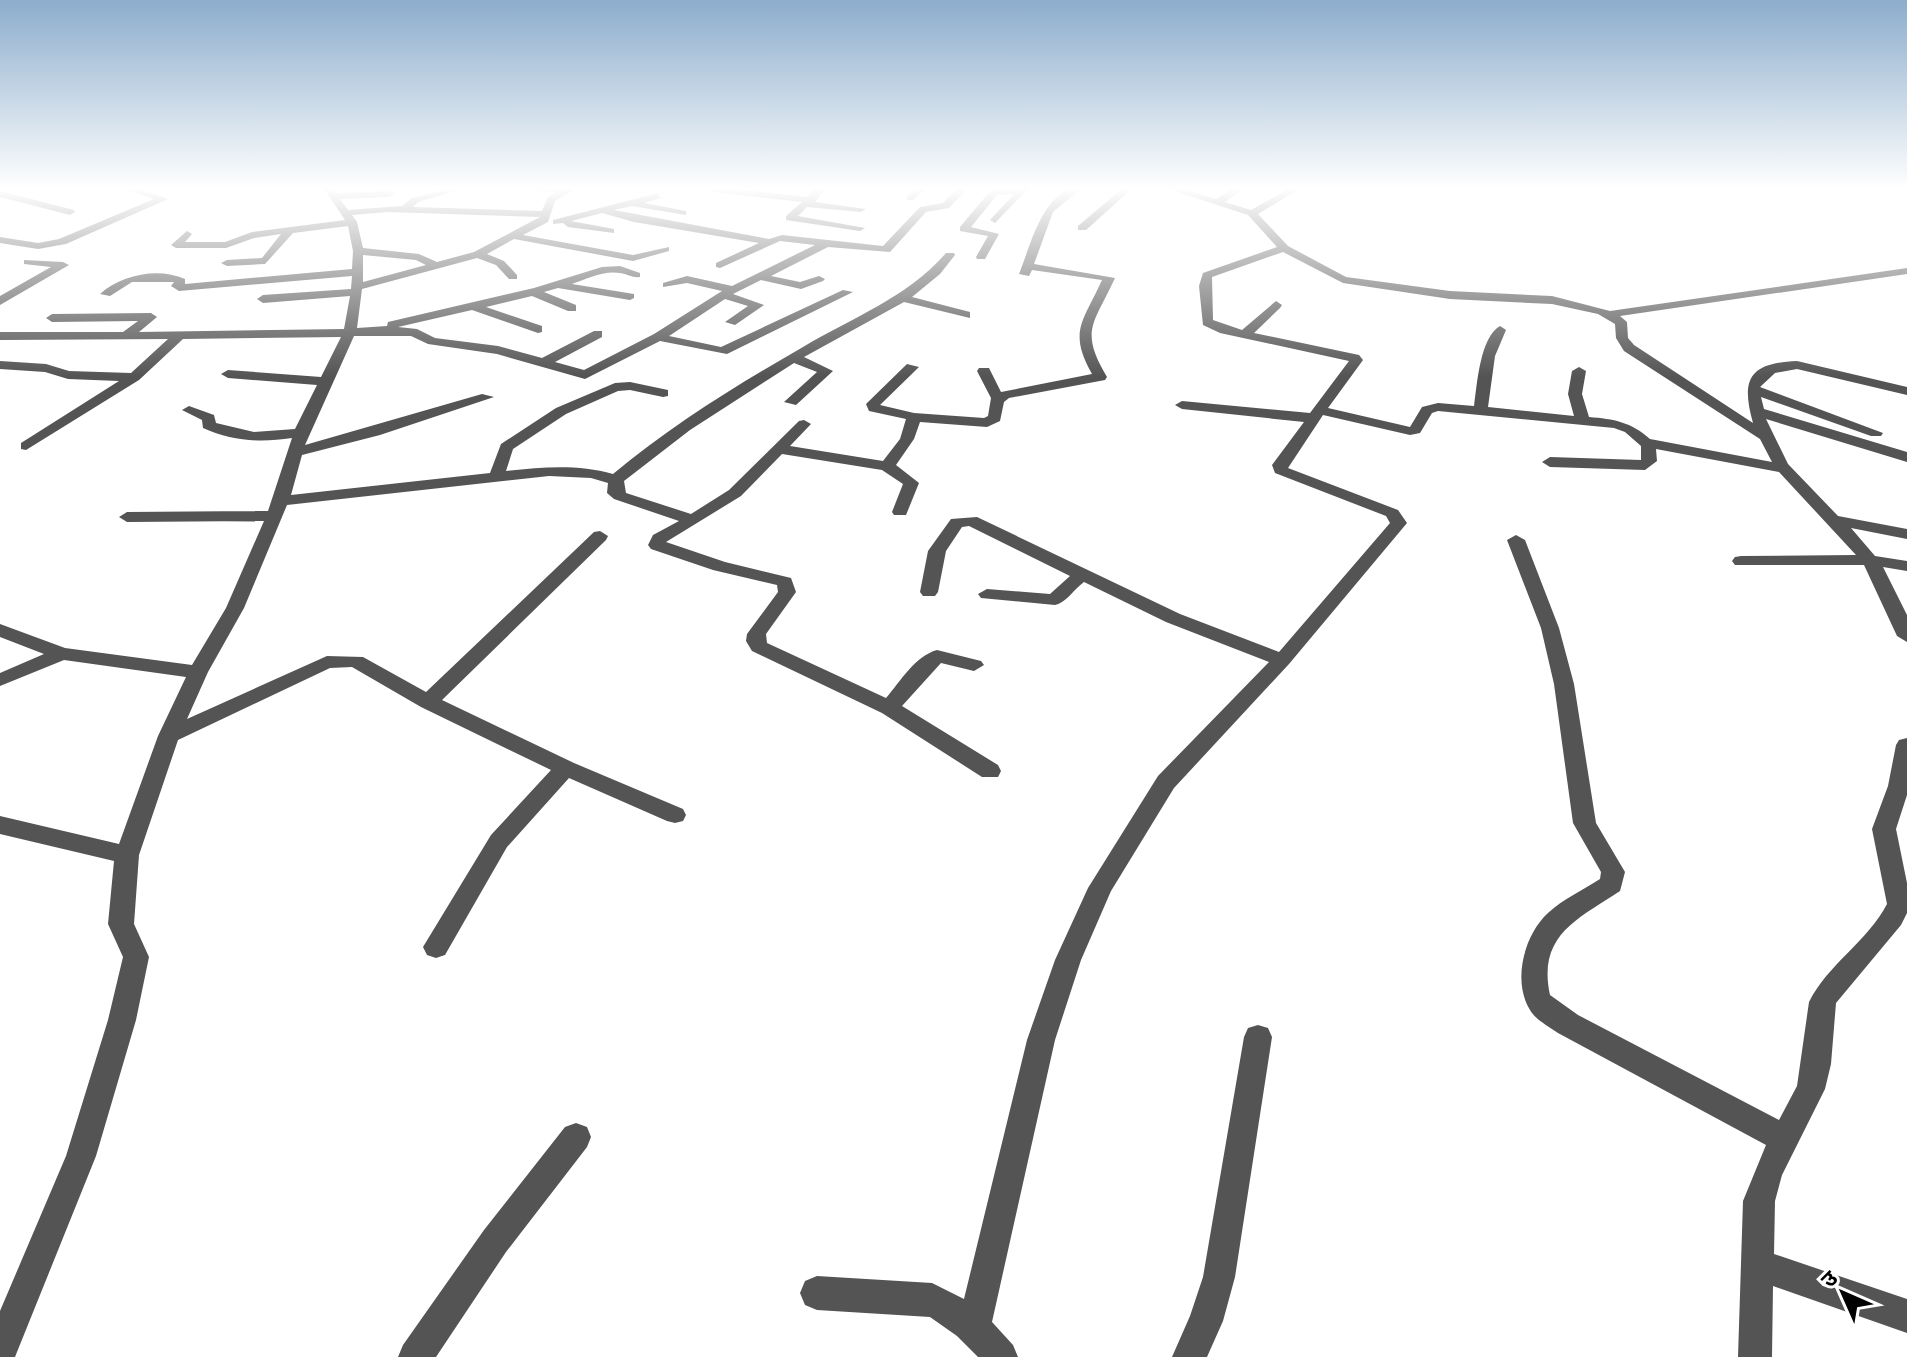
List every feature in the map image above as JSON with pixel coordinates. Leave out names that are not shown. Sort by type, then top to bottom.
[{"type":"street","points":[[227,263],[265,261],[274,250]]},
{"type":"street","points":[[263,299],[438,267],[485,250]]},
{"type":"street","points":[[591,250],[633,258],[660,250]]},
{"type":"street","points":[[720,265],[753,250]]},
{"type":"street","points":[[0,336],[124,337],[385,330],[413,332],[432,341],[498,350],[585,375],[658,337],[728,293],[813,250]]},
{"type":"street","points":[[981,257],[985,250]]},
{"type":"street","points":[[999,398],[1100,377],[1087,354],[1083,335],[1109,278],[1026,270],[1034,250]]},
{"type":"street","points":[[974,1326],[1041,1040],[1068,960],[1100,888],[1166,782],[1282,660],[1399,523],[1392,513],[1280,470],[1280,465],[1315,414],[1356,360],[1215,327],[1207,322],[1209,307],[1205,280],[1223,267],[1277,250]]},
{"type":"street","points":[[1288,250],[1322,272],[1353,283],[1450,295],[1552,300],[1612,314],[1907,271]]},
{"type":"street","points":[[0,1352],[81,1156],[122,1020],[136,957],[121,924],[127,855],[169,736],[198,672],[235,608],[278,508],[301,432],[350,332],[358,251],[419,257],[438,267]]},
{"type":"street","points":[[478,254],[500,263],[513,277]]},
{"type":"street","points":[[693,520],[620,496],[615,493],[616,480],[667,440],[794,358],[902,298],[934,275],[950,255]]},
{"type":"street","points":[[0,301],[63,265],[28,262]]},
{"type":"street","points":[[385,330],[401,321],[533,292],[609,268],[636,275]]},
{"type":"street","points":[[762,277],[801,286],[819,279]]},
{"type":"street","points":[[106,294],[134,278],[177,279],[181,281],[177,286],[179,288],[356,283]]},
{"type":"street","points":[[667,285],[687,279],[758,305],[731,322]]},
{"type":"street","points":[[555,284],[630,296]]},
{"type":"street","points":[[533,292],[572,308]]},
{"type":"street","points":[[658,337],[713,351],[727,350],[847,292]]},
{"type":"street","points":[[902,298],[966,315]]},
{"type":"street","points":[[470,305],[538,329]]},
{"type":"street","points":[[1246,333],[1276,305]]},
{"type":"street","points":[[1612,314],[1621,322],[1622,338],[1629,348],[1764,436]]},
{"type":"street","points":[[52,318],[151,317],[124,337]]},
{"type":"street","points":[[1480,413],[1488,356],[1500,330]]},
{"type":"street","points":[[541,364],[598,334]]},
{"type":"street","points":[[26,446],[134,377],[179,336]]},
{"type":"street","points":[[791,402],[826,371],[794,358]]},
{"type":"street","points":[[0,365],[46,368],[68,375],[134,377]]},
{"type":"street","points":[[1907,391],[1797,365],[1779,367],[1759,376],[1752,389],[1764,436],[1781,468],[1870,560],[1907,636]]},
{"type":"street","points":[[912,367],[873,406],[878,410],[914,417],[987,423],[995,418],[999,398]]},
{"type":"street","points":[[984,371],[991,389],[999,398]]},
{"type":"street","points":[[1579,371],[1575,394],[1583,423]]},
{"type":"street","points":[[228,374],[325,381]]},
{"type":"street","points":[[496,478],[506,447],[572,405],[624,385],[663,393]]},
{"type":"street","points":[[1752,389],[1889,438]]},
{"type":"street","points":[[296,452],[375,432],[487,397]]},
{"type":"street","points":[[1182,405],[1315,414],[1410,431],[1415,430],[1431,408],[1622,425],[1648,444],[1781,468]]},
{"type":"street","points":[[189,410],[209,418],[208,425],[234,435],[258,438],[301,432]]},
{"type":"street","points":[[1756,411],[1907,457]]},
{"type":"street","points":[[887,466],[907,439],[914,417]]},
{"type":"street","points":[[804,424],[735,493],[659,539],[657,545],[719,566],[779,579],[787,585],[787,592],[757,634],[759,647],[889,708],[990,771]]},
{"type":"street","points":[[1550,462],[1645,465],[1649,461],[1648,444]]},
{"type":"street","points":[[778,449],[887,466],[911,483],[900,512]]},
{"type":"street","points":[[127,517],[214,519],[562,471],[608,476],[616,480]]},
{"type":"street","points":[[1829,519],[1907,534]]},
{"type":"street","points":[[929,592],[937,551],[954,526],[966,521],[977,522],[1173,618],[1282,660]]},
{"type":"street","points":[[428,702],[600,536]]},
{"type":"street","points":[[1516,540],[1550,628],[1561,670],[1585,823],[1613,872],[1611,884],[1557,919],[1541,937],[1534,994],[1538,1002],[1568,1024],[1785,1139]]},
{"type":"street","points":[[1741,561],[1870,560],[1907,566]]},
{"type":"street","points":[[987,594],[1057,600],[1066,586],[1082,576]]},
{"type":"street","points":[[1885,591],[1907,594]]},
{"type":"street","points":[[0,630],[62,654],[198,672]]},
{"type":"street","points":[[0,680],[62,654]]},
{"type":"street","points":[[889,708],[921,669],[937,656],[974,665]]},
{"type":"street","points":[[169,736],[336,660],[356,661],[428,702],[566,768],[675,815]]},
{"type":"street","points":[[1755,1357],[1759,1201],[1768,1171],[1811,1089],[1817,1064],[1823,1002],[1831,987],[1892,918],[1899,904],[1884,829],[1899,786],[1907,745]]},
{"type":"street","points":[[436,947],[499,841],[566,768]]},
{"type":"street","points":[[0,825],[127,855]]},
{"type":"street","points":[[1189,1357],[1206,1321],[1219,1277],[1258,1037]]},
{"type":"street","points":[[415,1357],[495,1241],[576,1137]]},
{"type":"street","points":[[1759,1265],[1907,1316]]},
{"type":"street","points":[[817,1293],[932,1300],[948,1307],[974,1326],[1001,1357]]}]
